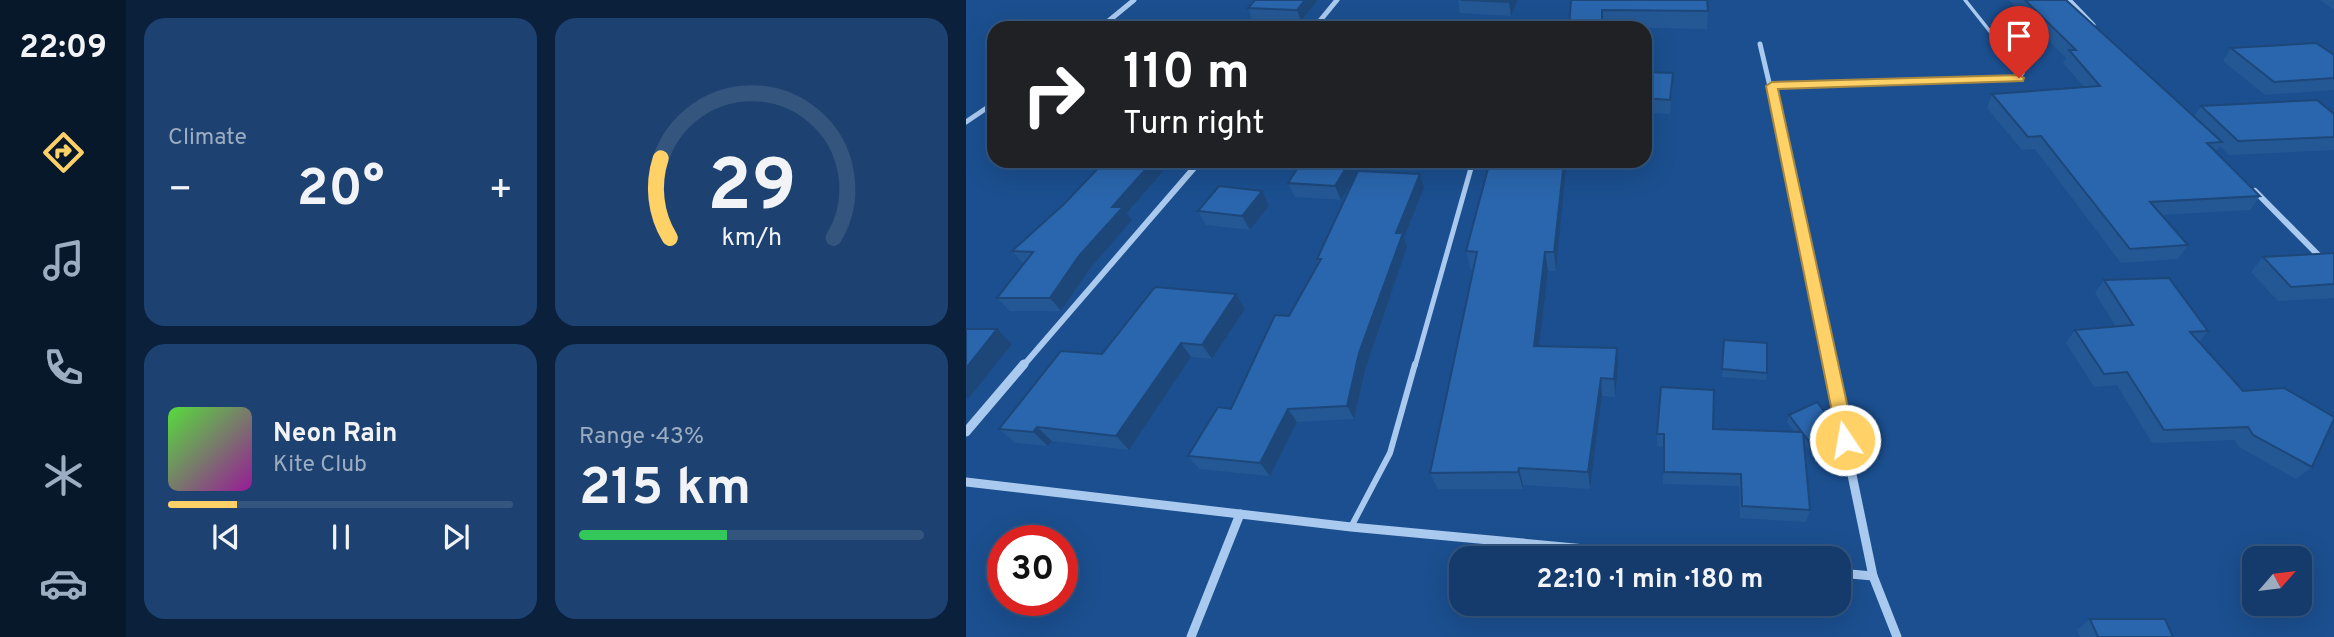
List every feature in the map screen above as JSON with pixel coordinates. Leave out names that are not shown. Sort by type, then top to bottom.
[{"type":"street","points":[[1108,21],[1134,0]]},
{"type":"street","points":[[1320,21],[1337,0]]},
{"type":"street","points":[[2069,0],[2098,30]]},
{"type":"street","points":[[1760,44],[1772,86],[1874,576],[1897,637]]},
{"type":"street","points":[[966,122],[987,108]]},
{"type":"street","points":[[966,432],[1194,168]]},
{"type":"street","points":[[2249,186],[2334,271]]},
{"type":"street","points":[[966,482],[1351,527],[1554,546]]},
{"type":"street","points":[[1191,637],[1240,514]]},
{"type":"street","points":[[1851,574],[1874,576]]},
{"type":"lane","points":[[1772,86],[2019,78],[2023,73],[1965,0]]},
{"type":"lane","points":[[1351,527],[1390,453],[1471,168]]},
{"type":"building","points":[[1255,0],[1305,0],[1297,10],[1248,8]]},
{"type":"building","points":[[1461,0],[1510,0],[1509,2]]},
{"type":"building","points":[[1571,0],[1707,0],[1708,11],[1602,10],[1602,21],[1570,21]]},
{"type":"building","points":[[2025,0],[2066,0],[2222,142],[2207,143],[2260,196],[2150,202],[2188,245],[2130,249],[2041,136],[2028,137],[1992,94],[2100,86],[2069,50],[2076,50]]},
{"type":"building","points":[[2316,43],[2334,55],[2334,78],[2274,82],[2231,48]]},
{"type":"building","points":[[1652,72],[1673,73],[1670,100],[1652,99]]},
{"type":"building","points":[[2317,100],[2334,114],[2334,137],[2238,141],[2201,106]]},
{"type":"building","points":[[1098,168],[1147,168],[1112,207],[1123,207],[1078,257],[1050,298],[997,298],[1033,252],[1012,251],[1063,205]]},
{"type":"building","points":[[1298,168],[1346,168],[1335,186],[1288,183]]},
{"type":"building","points":[[1488,168],[1563,168],[1554,252],[1545,252],[1534,346],[1617,348],[1614,379],[1601,378],[1588,472],[1519,468],[1518,472],[1430,473],[1477,252],[1466,251]]},
{"type":"building","points":[[1358,171],[1420,174],[1396,233],[1403,233],[1359,353],[1347,406],[1288,409],[1260,463],[1188,456],[1218,407],[1231,409],[1275,315],[1289,316],[1321,259],[1317,259]]},
{"type":"building","points":[[1219,186],[1262,191],[1242,216],[1198,211]]},
{"type":"building","points":[[2334,253],[2334,284],[2291,287],[2263,257]]},
{"type":"building","points":[[2169,278],[2208,331],[2190,332],[2243,391],[2284,388],[2334,417],[2312,467],[2253,435],[2248,427],[2164,430],[2127,372],[2104,374],[2075,330],[2133,325],[2104,280]]},
{"type":"building","points":[[1155,287],[1236,294],[1202,345],[1181,343],[1116,436],[1037,427],[1033,432],[999,429],[1061,351],[1102,354]]},
{"type":"building","points":[[966,329],[997,329],[966,368]]},
{"type":"building","points":[[1724,340],[1767,343],[1767,373],[1722,369]]},
{"type":"building","points":[[1661,387],[1714,390],[1713,429],[1803,432],[1810,510],[1742,506],[1741,474],[1664,472],[1664,434],[1657,434]]},
{"type":"building","points":[[1817,402],[1840,431],[1811,444],[1789,415]]},
{"type":"building","points":[[2090,619],[2165,619],[2173,637],[2098,637]]},
{"type":"route","points":[[1845,440],[1772,86],[2006,81],[2019,78]]}]
